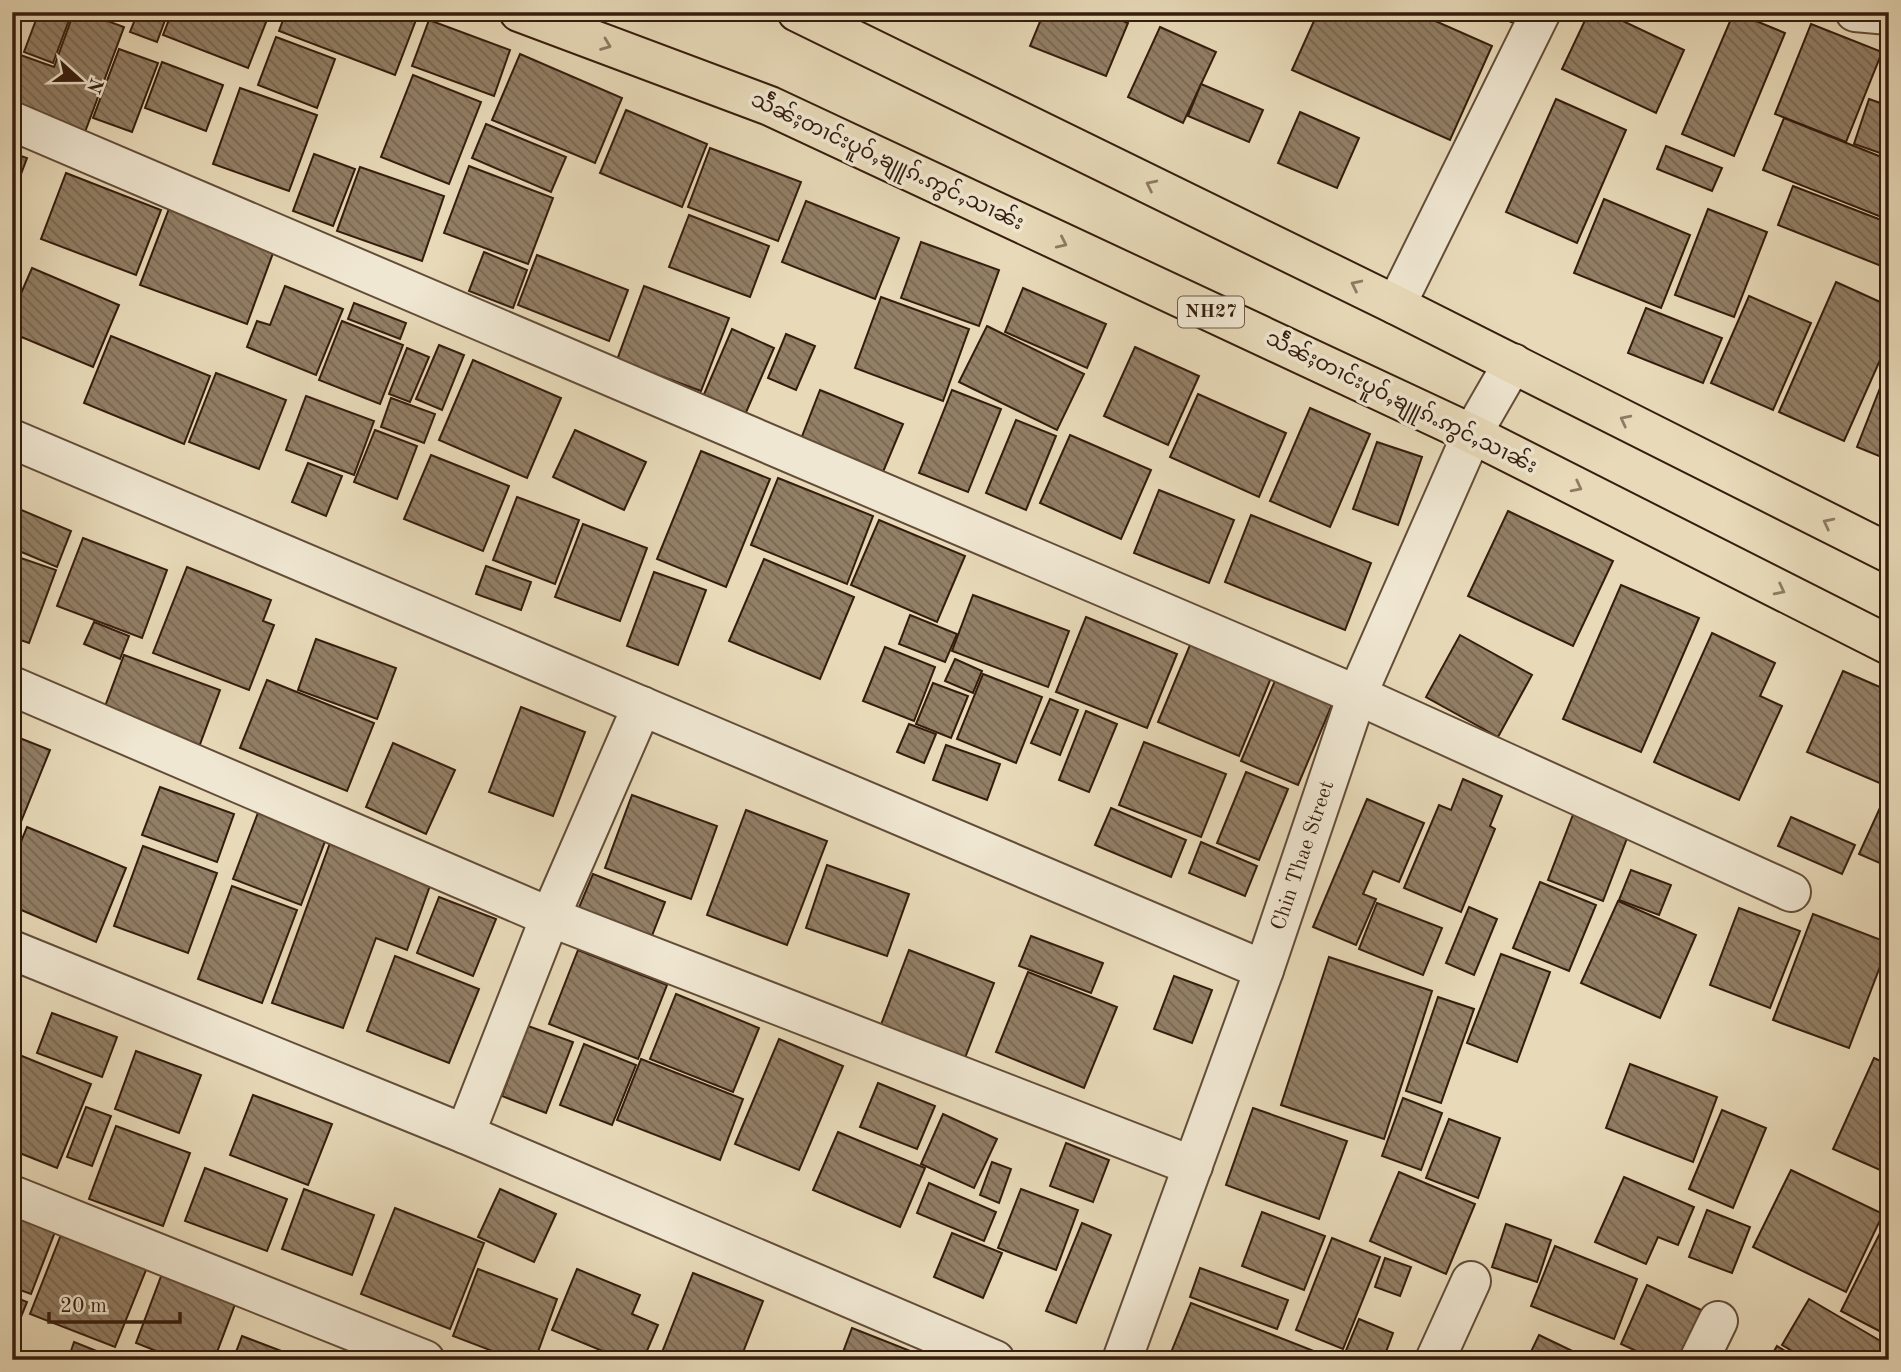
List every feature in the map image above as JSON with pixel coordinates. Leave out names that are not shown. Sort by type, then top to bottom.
[{"type":"highway","name":"သဵႅၼ်ႈတၢင်းပူဝ်ႇၶျူၵ်ႉဢွင်ႇသၢၼ်း","points":[[519,12],[770,106],[1472,434],[1885,635]]},
{"type":"highway","points":[[797,12],[1396,305],[1889,553]]},
{"type":"street","points":[[1396,305],[1541,12]]},
{"type":"street","points":[[1855,12],[1889,15]]},
{"type":"street","points":[[12,121],[1357,695],[1791,892]]},
{"type":"street","name":"Chin Thae Street","points":[[1122,1360],[1264,970],[1357,695],[1472,434],[1513,363]]},
{"type":"street","points":[[12,439],[1264,970]]},
{"type":"street","points":[[12,687],[550,917],[1193,1166]]},
{"type":"street","points":[[465,1134],[550,917],[642,706]]},
{"type":"street","points":[[12,950],[465,1134],[995,1360]]},
{"type":"street","points":[[12,1195],[425,1360]]},
{"type":"street","points":[[1435,1360],[1471,1281]]},
{"type":"street","points":[[1699,1360],[1718,1321]]},
{"type":"building","points":[[39,12],[72,12],[53,63],[24,52]]},
{"type":"building","points":[[74,12],[83,12],[124,27],[85,132],[12,104],[12,52],[54,67]]},
{"type":"building","points":[[138,12],[168,12],[157,42],[130,32]]},
{"type":"building","points":[[172,12],[270,12],[248,68],[163,35]]},
{"type":"building","points":[[286,12],[419,12],[395,75],[279,31]]},
{"type":"building","points":[[1044,12],[1101,12],[1128,23],[1106,76],[1030,46]]},
{"type":"building","points":[[1318,12],[1415,12],[1492,46],[1450,140],[1292,70]]},
{"type":"building","points":[[1487,12],[1521,12],[1516,24]]},
{"type":"building","points":[[1589,12],[1604,12],[1684,50],[1656,113],[1562,69]]},
{"type":"building","points":[[1734,12],[1785,33],[1734,156],[1682,134]]},
{"type":"building","points":[[429,20],[510,50],[494,96],[412,66]]},
{"type":"building","points":[[1811,24],[1882,52],[1846,142],[1775,114]]},
{"type":"building","points":[[1160,27],[1216,52],[1183,123],[1128,97]]},
{"type":"building","points":[[276,37],[335,59],[317,108],[258,85]]},
{"type":"building","points":[[119,49],[158,63],[132,132],[93,118]]},
{"type":"building","points":[[520,54],[622,98],[595,163],[492,120]]},
{"type":"building","points":[[162,62],[223,85],[206,131],[145,108]]},
{"type":"building","points":[[413,75],[481,102],[449,184],[381,157]]},
{"type":"building","points":[[1201,84],[1263,110],[1249,142],[1188,116]]},
{"type":"building","points":[[240,88],[317,115],[289,191],[213,164]]},
{"type":"building","points":[[1556,99],[1626,130],[1577,243],[1506,212]]},
{"type":"building","points":[[1869,99],[1889,106],[1889,156],[1854,144]]},
{"type":"building","points":[[626,110],[707,144],[682,207],[600,173]]},
{"type":"building","points":[[1300,112],[1359,138],[1337,188],[1278,163]]},
{"type":"building","points":[[1784,118],[1889,160],[1889,220],[1763,170]]},
{"type":"building","points":[[486,124],[566,157],[551,192],[472,158]]},
{"type":"building","points":[[1666,146],[1722,168],[1712,191],[1657,169]]},
{"type":"building","points":[[710,148],[801,182],[778,241],[688,207]]},
{"type":"building","points":[[12,153],[27,158],[12,198]]},
{"type":"building","points":[[314,154],[355,169],[333,226],[293,211]]},
{"type":"building","points":[[469,166],[553,198],[528,264],[444,233]]},
{"type":"building","points":[[360,167],[444,196],[422,261],[337,231]]},
{"type":"building","points":[[66,173],[161,210],[136,275],[41,239]]},
{"type":"building","points":[[1793,186],[1889,223],[1889,269],[1778,225]]},
{"type":"building","points":[[1604,199],[1690,235],[1661,308],[1574,273]]},
{"type":"building","points":[[806,201],[899,238],[875,299],[782,262]]},
{"type":"building","points":[[170,206],[276,245],[247,324],[140,285]]},
{"type":"building","points":[[1708,209],[1767,232],[1734,317],[1675,295]]},
{"type":"building","points":[[689,215],[769,246],[750,297],[669,267]]},
{"type":"building","points":[[921,242],[999,270],[979,326],[901,298]]},
{"type":"building","points":[[484,252],[527,270],[513,308],[469,291]]},
{"type":"building","points":[[537,255],[628,290],[609,341],[518,305]]},
{"type":"building","points":[[32,268],[119,305],[93,367],[12,333],[12,314]]},
{"type":"building","points":[[1836,282],[1889,306],[1889,340],[1844,441],[1779,412]]},
{"type":"building","points":[[285,286],[343,309],[316,375],[247,347],[257,321],[270,325]]},
{"type":"building","points":[[644,286],[729,318],[701,391],[617,360]]},
{"type":"building","points":[[1023,288],[1106,324],[1087,368],[1005,332]]},
{"type":"building","points":[[1749,296],[1811,323],[1773,410],[1711,383]]},
{"type":"building","points":[[881,297],[969,329],[943,401],[855,368]]},
{"type":"building","points":[[354,303],[406,323],[400,339],[348,319]]},
{"type":"building","points":[[1646,308],[1722,338],[1703,383],[1628,353]]},
{"type":"building","points":[[342,321],[403,345],[380,404],[319,380]]},
{"type":"building","points":[[987,326],[1084,374],[1057,430],[959,382]]},
{"type":"building","points":[[732,329],[774,348],[744,417],[702,399]]},
{"type":"building","points":[[786,334],[815,346],[796,390],[768,378]]},
{"type":"building","points":[[111,336],[210,376],[184,444],[84,403]]},
{"type":"building","points":[[439,345],[464,355],[442,410],[416,399]]},
{"type":"building","points":[[1135,347],[1199,376],[1168,445],[1104,416]]},
{"type":"building","points":[[407,348],[429,357],[410,402],[389,394]]},
{"type":"building","points":[[473,360],[561,398],[527,478],[439,440]]},
{"type":"building","points":[[1889,365],[1889,460],[1857,447]]},
{"type":"building","points":[[216,373],[286,400],[259,469],[189,442]]},
{"type":"building","points":[[820,390],[903,424],[883,472],[801,439]]},
{"type":"building","points":[[952,390],[1001,409],[968,492],[919,473]]},
{"type":"building","points":[[1198,394],[1286,433],[1259,497],[1170,457]]},
{"type":"building","points":[[306,396],[374,421],[354,475],[286,450]]},
{"type":"building","points":[[391,398],[435,414],[424,443],[381,427]]},
{"type":"building","points":[[1310,408],[1370,434],[1330,527],[1270,501]]},
{"type":"building","points":[[1016,420],[1056,436],[1026,510],[986,493]]},
{"type":"building","points":[[375,430],[417,446],[397,499],[354,482]]},
{"type":"building","points":[[575,430],[646,462],[624,510],[553,477]]},
{"type":"building","points":[[1070,435],[1151,470],[1121,539],[1040,503]]},
{"type":"building","points":[[1377,442],[1422,457],[1398,525],[1353,509]]},
{"type":"building","points":[[701,451],[770,479],[726,587],[657,559]]},
{"type":"building","points":[[431,455],[509,486],[483,551],[404,519]]},
{"type":"building","points":[[308,463],[342,476],[326,516],[292,502]]},
{"type":"building","points":[[778,478],[873,516],[847,584],[751,545]]},
{"type":"building","points":[[1159,490],[1234,520],[1209,583],[1134,553]]},
{"type":"building","points":[[517,497],[579,520],[555,584],[493,560]]},
{"type":"building","points":[[12,506],[71,531],[57,567],[12,548]]},
{"type":"building","points":[[1508,511],[1613,561],[1573,646],[1468,596]]},
{"type":"building","points":[[1251,515],[1371,563],[1345,630],[1225,582]]},
{"type":"building","points":[[879,520],[965,556],[937,622],[851,585]]},
{"type":"building","points":[[583,524],[647,548],[620,621],[555,597]]},
{"type":"building","points":[[83,538],[167,570],[142,638],[57,606]]},
{"type":"building","points":[[12,555],[56,570],[29,643],[12,637]]},
{"type":"building","points":[[764,559],[854,597],[820,679],[729,641]]},
{"type":"building","points":[[486,566],[531,582],[521,610],[476,594]]},
{"type":"building","points":[[187,567],[271,600],[263,621],[274,625],[249,690],[153,653]]},
{"type":"building","points":[[654,572],[706,590],[678,665],[627,646]]},
{"type":"building","points":[[1621,585],[1699,618],[1641,752],[1563,719]]},
{"type":"building","points":[[973,595],[1069,631],[1048,687],[952,651]]},
{"type":"building","points":[[910,615],[957,634],[945,662],[899,644]]},
{"type":"building","points":[[1086,617],[1177,654],[1147,728],[1056,692]]},
{"type":"building","points":[[94,622],[129,636],[120,659],[84,644]]},
{"type":"building","points":[[1712,633],[1775,663],[1760,696],[1782,706],[1739,800],[1654,762]]},
{"type":"building","points":[[1460,635],[1532,675],[1498,737],[1426,697]]},
{"type":"building","points":[[316,639],[396,668],[377,719],[298,690]]},
{"type":"building","points":[[1190,645],[1271,678],[1239,756],[1158,722]]},
{"type":"building","points":[[885,647],[935,667],[914,721],[863,701]]},
{"type":"building","points":[[124,655],[220,690],[199,747],[103,712]]},
{"type":"building","points":[[955,659],[982,671],[973,693],[945,681]]},
{"type":"building","points":[[1843,671],[1889,691],[1889,787],[1807,752]]},
{"type":"building","points":[[983,674],[1042,697],[1016,763],[957,739]]},
{"type":"building","points":[[1277,676],[1334,700],[1298,785],[1241,761]]},
{"type":"building","points":[[267,680],[374,723],[347,791],[240,748]]},
{"type":"building","points":[[933,683],[968,696],[951,738],[916,724]]},
{"type":"building","points":[[1050,699],[1078,710],[1060,755],[1031,743]]},
{"type":"building","points":[[521,707],[585,732],[553,816],[489,792]]},
{"type":"building","points":[[1086,711],[1117,724],[1089,792],[1059,780]]},
{"type":"building","points":[[909,724],[936,734],[924,763],[897,752]]},
{"type":"building","points":[[12,735],[50,750],[12,844]]},
{"type":"building","points":[[1144,742],[1226,774],[1201,837],[1119,805]]},
{"type":"building","points":[[393,743],[455,770],[426,834],[366,807]]},
{"type":"building","points":[[946,745],[1000,764],[987,800],[933,780]]},
{"type":"building","points":[[1246,772],[1288,789],[1259,860],[1217,843]]},
{"type":"building","points":[[1463,779],[1502,796],[1490,826],[1495,829],[1461,912],[1404,888],[1439,805],[1451,810]]},
{"type":"building","points":[[160,787],[234,814],[217,862],[142,835]]},
{"type":"building","points":[[1889,788],[1889,867],[1859,854]]},
{"type":"building","points":[[632,795],[717,826],[691,899],[605,868]]},
{"type":"building","points":[[1367,799],[1424,823],[1399,882],[1373,871],[1363,894],[1376,899],[1356,945],[1313,927]]},
{"type":"building","points":[[1111,808],[1186,840],[1171,877],[1095,845]]},
{"type":"building","points":[[259,810],[327,836],[301,905],[233,879]]},
{"type":"building","points":[[746,810],[827,841],[787,945],[707,915]]},
{"type":"building","points":[[1574,812],[1629,833],[1603,901],[1548,880]]},
{"type":"building","points":[[1791,817],[1855,845],[1842,874],[1778,846]]},
{"type":"building","points":[[27,827],[126,868],[96,942],[12,906],[12,863]]},
{"type":"building","points":[[1201,842],[1257,866],[1245,896],[1189,873]]},
{"type":"building","points":[[330,843],[432,880],[407,950],[376,938],[343,1028],[272,1003]]},
{"type":"building","points":[[143,846],[217,873],[188,953],[114,926]]},
{"type":"building","points":[[827,865],[909,894],[887,956],[806,928]]},
{"type":"building","points":[[1631,870],[1671,885],[1659,915],[1619,900]]},
{"type":"building","points":[[593,874],[665,902],[648,946],[575,917]]},
{"type":"building","points":[[1540,882],[1596,905],[1569,971],[1513,948]]},
{"type":"building","points":[[232,886],[297,910],[262,1003],[198,979]]},
{"type":"building","points":[[439,897],[496,919],[473,976],[417,953]]},
{"type":"building","points":[[1618,901],[1696,935],[1660,1018],[1581,983]]},
{"type":"building","points":[[1377,903],[1442,928],[1423,975],[1359,949]]},
{"type":"building","points":[[1469,907],[1497,919],[1474,975],[1446,963]]},
{"type":"building","points":[[1739,908],[1800,931],[1770,1008],[1710,985]]},
{"type":"building","points":[[1813,914],[1889,943],[1849,1048],[1773,1020]]},
{"type":"building","points":[[1031,936],[1103,963],[1091,993],[1019,966]]},
{"type":"building","points":[[578,950],[667,985],[638,1059],[549,1024]]},
{"type":"building","points":[[909,950],[994,983],[963,1063],[879,1030]]},
{"type":"building","points":[[1501,954],[1550,972],[1517,1062],[1467,1043]]},
{"type":"building","points":[[395,956],[479,989],[449,1063],[367,1031]]},
{"type":"building","points":[[1329,957],[1432,991],[1384,1139],[1281,1105]]},
{"type":"building","points":[[1028,972],[1117,1007],[1084,1088],[996,1052]]},
{"type":"building","points":[[1174,976],[1212,990],[1192,1043],[1154,1029]]},
{"type":"building","points":[[676,994],[759,1028],[733,1092],[650,1059]]},
{"type":"building","points":[[1438,997],[1474,1009],[1441,1103],[1406,1091]]},
{"type":"building","points":[[52,1013],[117,1037],[102,1077],[37,1053]]},
{"type":"building","points":[[528,1026],[573,1042],[546,1113],[502,1096]]},
{"type":"building","points":[[779,1039],[843,1066],[799,1170],[735,1144]]},
{"type":"building","points":[[584,1044],[636,1065],[612,1125],[560,1105]]},
{"type":"building","points":[[136,1051],[201,1075],[179,1133],[115,1109]]},
{"type":"building","points":[[12,1052],[91,1084],[57,1168],[12,1150]]},
{"type":"building","points":[[1874,1058],[1889,1065],[1889,1174],[1833,1149]]},
{"type":"building","points":[[641,1059],[743,1099],[720,1160],[617,1120]]},
{"type":"building","points":[[1630,1064],[1717,1097],[1693,1162],[1606,1128]]},
{"type":"building","points":[[878,1083],[935,1106],[917,1149],[860,1127]]},
{"type":"building","points":[[253,1095],[332,1124],[308,1185],[230,1155]]},
{"type":"building","points":[[1403,1098],[1442,1113],[1421,1170],[1382,1156]]},
{"type":"building","points":[[86,1107],[111,1116],[92,1166],[67,1157]]},
{"type":"building","points":[[1253,1108],[1347,1141],[1319,1219],[1226,1185]]},
{"type":"building","points":[[1722,1110],[1766,1128],[1733,1208],[1689,1189]]},
{"type":"building","points":[[943,1114],[997,1139],[974,1188],[921,1164]]},
{"type":"building","points":[[1449,1119],[1500,1138],[1478,1198],[1426,1178]]},
{"type":"building","points":[[116,1126],[190,1153],[163,1226],[89,1199]]},
{"type":"building","points":[[838,1132],[925,1168],[900,1227],[813,1190]]},
{"type":"building","points":[[1066,1143],[1109,1160],[1093,1202],[1050,1186]]},
{"type":"building","points":[[992,1162],[1011,1169],[999,1203],[980,1195]]},
{"type":"building","points":[[205,1168],[287,1199],[267,1251],[185,1221]]},
{"type":"building","points":[[1791,1170],[1883,1214],[1846,1292],[1753,1247]]},
{"type":"building","points":[[1399,1172],[1475,1204],[1446,1274],[1370,1241]]},
{"type":"building","points":[[1624,1177],[1694,1207],[1678,1245],[1658,1237],[1646,1264],[1595,1242]]},
{"type":"building","points":[[929,1183],[996,1212],[984,1241],[917,1213]]},
{"type":"building","points":[[304,1189],[374,1215],[352,1275],[282,1249]]},
{"type":"building","points":[[500,1189],[556,1214],[534,1262],[478,1237]]},
{"type":"building","points":[[1021,1189],[1078,1210],[1056,1270],[998,1248]]},
{"type":"building","points":[[12,1207],[58,1224],[31,1294],[12,1287]]},
{"type":"building","points":[[395,1208],[484,1243],[450,1329],[361,1294]]},
{"type":"building","points":[[1707,1210],[1750,1227],[1732,1273],[1689,1257]]},
{"type":"building","points":[[1262,1212],[1325,1236],[1304,1290],[1242,1266]]},
{"type":"building","points":[[1082,1223],[1111,1235],[1076,1323],[1046,1311]]},
{"type":"building","points":[[1506,1224],[1551,1240],[1537,1282],[1492,1267]]},
{"type":"building","points":[[64,1227],[150,1260],[115,1347],[30,1314]]},
{"type":"building","points":[[1881,1231],[1889,1235],[1889,1336],[1841,1311]]},
{"type":"building","points":[[952,1233],[1002,1253],[983,1298],[934,1277]]},
{"type":"building","points":[[1332,1238],[1380,1257],[1343,1349],[1296,1330]]},
{"type":"building","points":[[1555,1246],[1637,1279],[1614,1339],[1531,1306]]},
{"type":"building","points":[[1385,1258],[1411,1267],[1400,1296],[1375,1287]]},
{"type":"building","points":[[166,1263],[240,1291],[214,1360],[179,1360],[136,1343]]},
{"type":"building","points":[[1200,1268],[1288,1300],[1277,1329],[1190,1297]]},
{"type":"building","points":[[478,1269],[557,1299],[535,1360],[516,1360],[453,1336]]},
{"type":"building","points":[[577,1269],[640,1295],[632,1314],[658,1325],[643,1360],[624,1360],[552,1330]]},
{"type":"building","points":[[693,1273],[763,1301],[740,1360],[659,1360]]},
{"type":"building","points":[[1647,1285],[1710,1314],[1690,1360],[1656,1360],[1621,1344]]},
{"type":"building","points":[[12,1296],[27,1302],[12,1339]]},
{"type":"building","points":[[1809,1299],[1889,1346],[1889,1360],[1807,1360],[1782,1345]]},
{"type":"building","points":[[1191,1303],[1319,1353],[1316,1360],[1168,1360]]},
{"type":"building","points":[[1359,1319],[1393,1333],[1383,1360],[1342,1360]]},
{"type":"building","points":[[852,1328],[913,1352],[910,1360],[840,1360]]},
{"type":"building","points":[[1539,1335],[1591,1360],[1527,1360]]},
{"type":"building","points":[[242,1336],[305,1360],[233,1360]]},
{"type":"building","points":[[74,1342],[112,1357],[111,1360],[68,1360]]},
{"type":"building","points":[[1777,1346],[1800,1360],[1769,1360]]},
{"type":"building","points":[[120,1352],[140,1360],[117,1360]]}]
